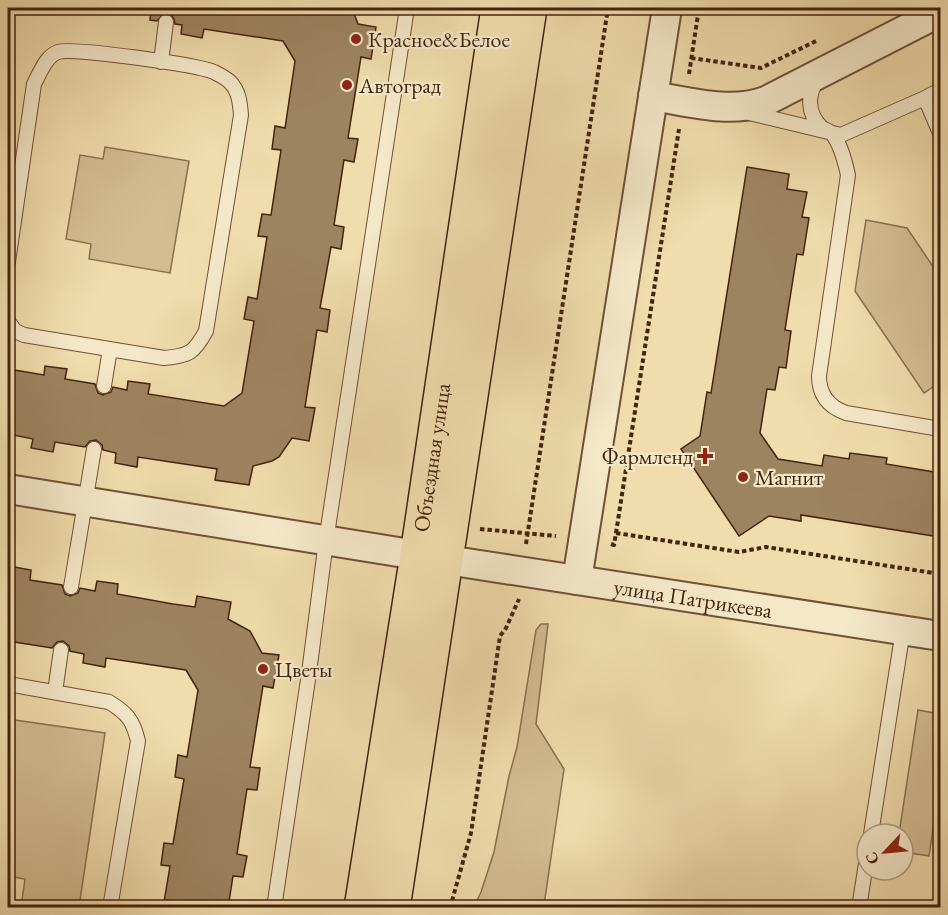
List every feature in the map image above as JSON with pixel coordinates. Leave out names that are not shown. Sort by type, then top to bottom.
[{"type":"main road","name":"Объездная улица","points":[[393,908],[432,557],[498,8]]},
{"type":"main road","name":"Объездная улица","points":[[361,908],[432,557],[530,8]]},
{"type":"street","points":[[577,580],[667,8]]},
{"type":"street","points":[[653,96],[723,107],[753,106],[940,12]]},
{"type":"street","name":"улица Патрикеева","points":[[8,489],[522,572],[940,636]]},
{"type":"lane","points":[[274,908],[326,541],[407,8]]},
{"type":"lane","points":[[161,62],[166,22]]},
{"type":"lane","points":[[8,262],[34,84],[44,64],[57,52],[76,50],[161,62],[213,72],[230,82],[240,97],[241,116],[206,331],[197,348],[184,356],[164,358],[24,335],[15,331],[8,321]]},
{"type":"lane","points":[[828,69],[814,85],[809,103],[813,117],[832,134],[845,161],[848,175],[819,376],[822,394],[836,410],[846,414],[940,429]]},
{"type":"lane","points":[[723,107],[841,135],[850,133],[940,90]]},
{"type":"lane","points":[[924,98],[940,133]]},
{"type":"lane","points":[[104,386],[110,349]]},
{"type":"lane","points":[[71,587],[94,449]]},
{"type":"lane","points":[[873,822],[903,630]]},
{"type":"lane","points":[[55,692],[61,650]]},
{"type":"lane","points":[[8,684],[108,702],[123,711],[135,725],[138,741],[110,908]]},
{"type":"lane","points":[[859,908],[863,882]]},
{"type":"path","points":[[450,908],[471,833],[500,636],[516,606],[522,572],[608,8]]},
{"type":"path","points":[[691,58],[761,68],[822,38]]},
{"type":"path","points":[[616,533],[739,552],[766,547],[940,574]]},
{"type":"shaded area","points":[[105,147],[189,161],[170,273],[89,259],[91,244],[66,239],[80,155],[103,159]]},
{"type":"shaded area","points":[[866,220],[907,228],[940,277],[940,382],[924,393],[855,291]]},
{"type":"shaded area","points":[[541,624],[548,624],[536,724],[564,769],[544,905],[543,908],[474,907],[494,852],[517,747],[536,630]]},
{"type":"shaded area","points":[[918,710],[940,714],[940,782],[929,856],[915,854],[915,822],[901,822]]},
{"type":"shaded area","points":[[8,719],[105,733],[79,907],[21,907],[25,879],[8,876]]},
{"type":"building","points":[[151,8],[352,8],[358,24],[376,27],[371,59],[361,57],[348,138],[358,139],[354,162],[344,160],[334,225],[344,227],[341,249],[331,247],[320,308],[330,310],[327,332],[317,330],[305,407],[315,408],[309,441],[292,438],[279,457],[253,466],[249,485],[215,480],[217,469],[138,457],[137,467],[115,463],[116,453],[103,450],[102,445],[96,440],[90,441],[85,447],[55,442],[53,452],[31,448],[33,439],[8,434],[8,369],[44,375],[45,366],[67,369],[65,379],[95,384],[98,393],[103,395],[111,392],[113,387],[127,390],[128,381],[150,384],[148,394],[224,406],[242,393],[254,321],[244,319],[248,297],[257,299],[267,237],[258,236],[262,214],[271,215],[281,150],[272,149],[275,126],[285,128],[295,61],[283,41],[204,29],[202,38],[181,34],[182,25],[175,24],[171,15],[163,14],[157,21],[150,20]]},
{"type":"building","points":[[747,167],[789,174],[787,189],[807,192],[802,217],[809,218],[803,255],[797,254],[785,330],[791,331],[786,368],[779,367],[775,390],[767,389],[760,433],[778,459],[822,466],[824,455],[849,459],[850,453],[887,458],[886,464],[940,473],[940,537],[801,515],[801,521],[769,516],[739,536],[681,449],[700,436],[707,392],[711,393]]},
{"type":"building","points":[[9,566],[31,570],[30,580],[62,585],[65,594],[70,596],[78,593],[80,588],[95,591],[97,581],[118,584],[117,594],[173,604],[195,607],[197,596],[231,602],[228,619],[250,631],[262,653],[279,655],[273,688],[263,686],[250,767],[260,768],[257,790],[247,789],[237,854],[247,856],[243,877],[233,876],[228,908],[163,908],[170,866],[161,865],[164,843],[173,844],[184,779],[175,777],[178,755],[187,757],[198,690],[186,670],[106,658],[105,667],[83,663],[84,654],[70,651],[69,646],[63,641],[57,642],[52,648],[8,641]]},
{"type":"place","name":"Красное&Белое","points":[[356,39]]},
{"type":"place","name":"Автоград","points":[[347,85]]},
{"type":"place","name":"Фармленд","points":[[705,456]]},
{"type":"place","name":"Магнит","points":[[743,477]]},
{"type":"place","name":"Цветы","points":[[263,669]]}]
